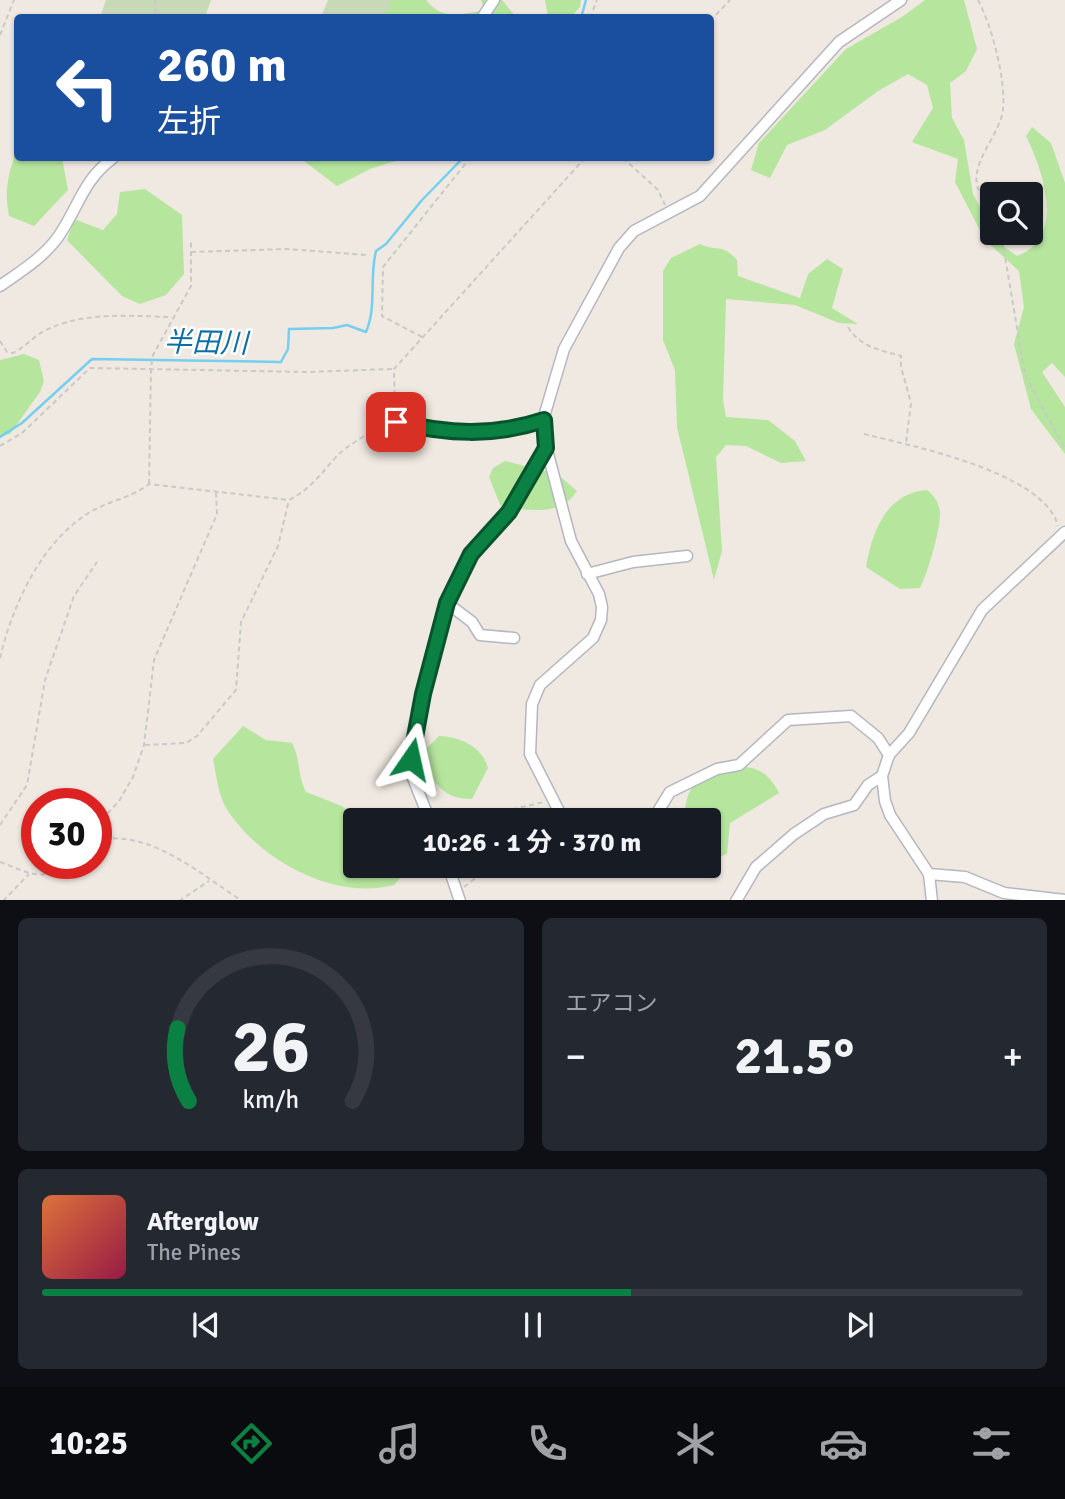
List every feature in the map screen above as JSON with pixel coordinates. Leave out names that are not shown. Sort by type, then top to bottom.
[{"type":"street","points":[[557,808],[530,754],[531,704],[540,685],[593,638],[601,620],[599,594],[571,541],[546,448],[544,420],[564,349],[619,248],[634,231],[700,196],[839,42],[901,0]]},
{"type":"street","points":[[0,286],[48,249],[74,211],[83,186],[110,161]]},
{"type":"street","points":[[396,422],[477,433],[518,429],[544,420]]},
{"type":"street","points":[[425,808],[411,773],[411,759],[423,694],[447,603],[471,554],[509,512],[546,448]]},
{"type":"street","points":[[932,900],[929,874],[890,815],[882,776],[889,755],[909,733],[982,610],[1063,535]]},
{"type":"street","points":[[587,574],[633,562],[687,556]]},
{"type":"street","points":[[447,603],[472,622],[480,635],[514,638]]},
{"type":"street","points":[[660,808],[670,792],[707,773],[739,765],[780,726],[797,718],[850,716],[878,738],[889,755]]},
{"type":"street","points":[[737,900],[756,867],[794,834],[824,814],[854,805],[868,785],[882,776]]},
{"type":"street","points":[[929,874],[965,877],[1004,892],[1065,900]]},
{"type":"street","points":[[452,878],[459,896]]},
{"type":"path","points":[[0,35],[14,0]]},
{"type":"path","points":[[714,17],[730,0]]},
{"type":"path","points":[[978,0],[994,46],[1003,107],[1000,122],[976,176],[980,192]]},
{"type":"path","points":[[423,337],[382,316],[383,267],[468,161]]},
{"type":"path","points":[[0,658],[16,607],[39,566],[67,531],[88,513],[139,492],[149,484],[289,500],[306,492],[340,453],[362,437],[396,422],[394,369],[582,161]]},
{"type":"path","points":[[626,161],[659,190],[668,212]]},
{"type":"path","points":[[149,484],[150,367],[153,355],[191,286],[191,240]]},
{"type":"path","points":[[1003,245],[1025,375],[1065,449]]},
{"type":"path","points":[[190,253],[287,249],[367,255]]},
{"type":"path","points":[[0,341],[8,352],[13,353],[43,332],[70,322],[112,315],[173,317]]},
{"type":"path","points":[[848,327],[854,338],[865,345],[901,356],[901,367],[911,403],[906,444]]},
{"type":"path","points":[[0,446],[22,433],[90,368],[150,367],[307,372],[394,369]]},
{"type":"path","points":[[864,434],[993,471],[1046,503],[1055,515],[1063,535]]},
{"type":"path","points":[[112,807],[127,790],[144,745],[154,660],[218,514],[216,492]]},
{"type":"path","points":[[144,745],[173,745],[197,736],[236,690],[241,622],[278,546],[289,500]]},
{"type":"path","points":[[0,825],[27,785],[45,680],[74,596],[97,562]]},
{"type":"path","points":[[517,808],[552,800]]},
{"type":"path","points":[[533,808],[534,804]]},
{"type":"path","points":[[112,839],[133,838],[163,850],[240,900]]},
{"type":"path","points":[[0,862],[21,871]]},
{"type":"path","points":[[459,896],[478,878]]},
{"type":"path","points":[[4,900],[24,879]]},
{"type":"path","points":[[180,900],[210,880]]},
{"type":"green space","points":[[106,0],[211,0],[206,14],[101,14]]},
{"type":"green space","points":[[328,0],[393,0],[385,14],[322,14]]},
{"type":"green space","points":[[376,0],[426,0],[438,11],[452,14],[378,14]]},
{"type":"green space","points":[[481,0],[502,0],[514,14],[452,14],[484,10]]},
{"type":"green space","points":[[545,0],[581,0],[580,7],[574,14],[547,14]]},
{"type":"green space","points":[[925,0],[964,0],[977,49],[966,71],[950,83],[952,118],[964,140],[973,194],[980,207],[980,230],[955,182],[958,159],[912,142],[933,108],[927,85],[908,74],[878,91],[825,130],[787,145],[770,178],[751,170],[759,143],[846,49],[902,17]]},
{"type":"green space","points":[[1032,127],[1051,143],[1065,183],[1065,377],[1052,363],[1042,372],[1065,407],[1065,454],[1031,409],[1014,344],[1024,307],[1019,271],[990,245],[1001,245],[1017,256],[1034,245],[1043,245],[1047,204],[1039,169],[1026,136]]},
{"type":"green space","points":[[14,158],[14,161],[63,161],[68,190],[34,226],[9,216],[7,198]]},
{"type":"green space","points":[[304,161],[395,161],[370,169],[337,186]]},
{"type":"green space","points":[[145,189],[182,215],[184,274],[166,295],[140,304],[122,296],[67,240],[74,219],[103,230],[117,214],[120,192]]},
{"type":"green space","points":[[700,244],[732,255],[737,260],[738,276],[800,298],[808,274],[827,259],[843,269],[832,308],[858,324],[839,323],[795,305],[726,299],[723,400],[726,417],[768,420],[795,441],[806,461],[781,463],[746,446],[726,445],[716,457],[722,551],[714,580],[677,427],[675,370],[663,340],[663,271],[671,258]]},
{"type":"green space","points":[[24,354],[39,360],[44,381],[40,392],[10,434],[0,436],[0,360]]},
{"type":"green space","points":[[505,461],[557,474],[577,491],[570,500],[553,508],[533,510],[501,507],[489,477],[493,468]]},
{"type":"green space","points":[[927,490],[936,500],[940,513],[933,551],[920,588],[900,589],[866,567],[872,541],[883,516],[891,506],[901,498]]},
{"type":"green space","points":[[243,726],[266,740],[292,743],[306,792],[345,808],[343,878],[400,878],[394,885],[346,887],[321,881],[276,858],[256,843],[225,806],[213,759]]},
{"type":"green space","points":[[439,736],[455,738],[469,744],[485,760],[488,768],[472,799],[455,797],[443,790],[424,766],[426,749]]},
{"type":"green space","points":[[735,766],[750,768],[766,775],[779,793],[730,823],[727,854],[721,856],[721,808],[685,808],[692,788],[712,773]]},
{"type":"waterway","points":[[582,14],[586,0]]},
{"type":"waterway","name":"半田川","points":[[0,437],[22,423],[92,359],[281,362],[288,349],[289,329],[347,325],[366,332],[371,313],[376,251],[386,244],[422,200],[460,161]]},
{"type":"route","points":[[396,422],[418,427],[498,433],[544,420],[546,448],[509,512],[483,539],[461,570],[447,603],[430,665],[411,759]]}]
